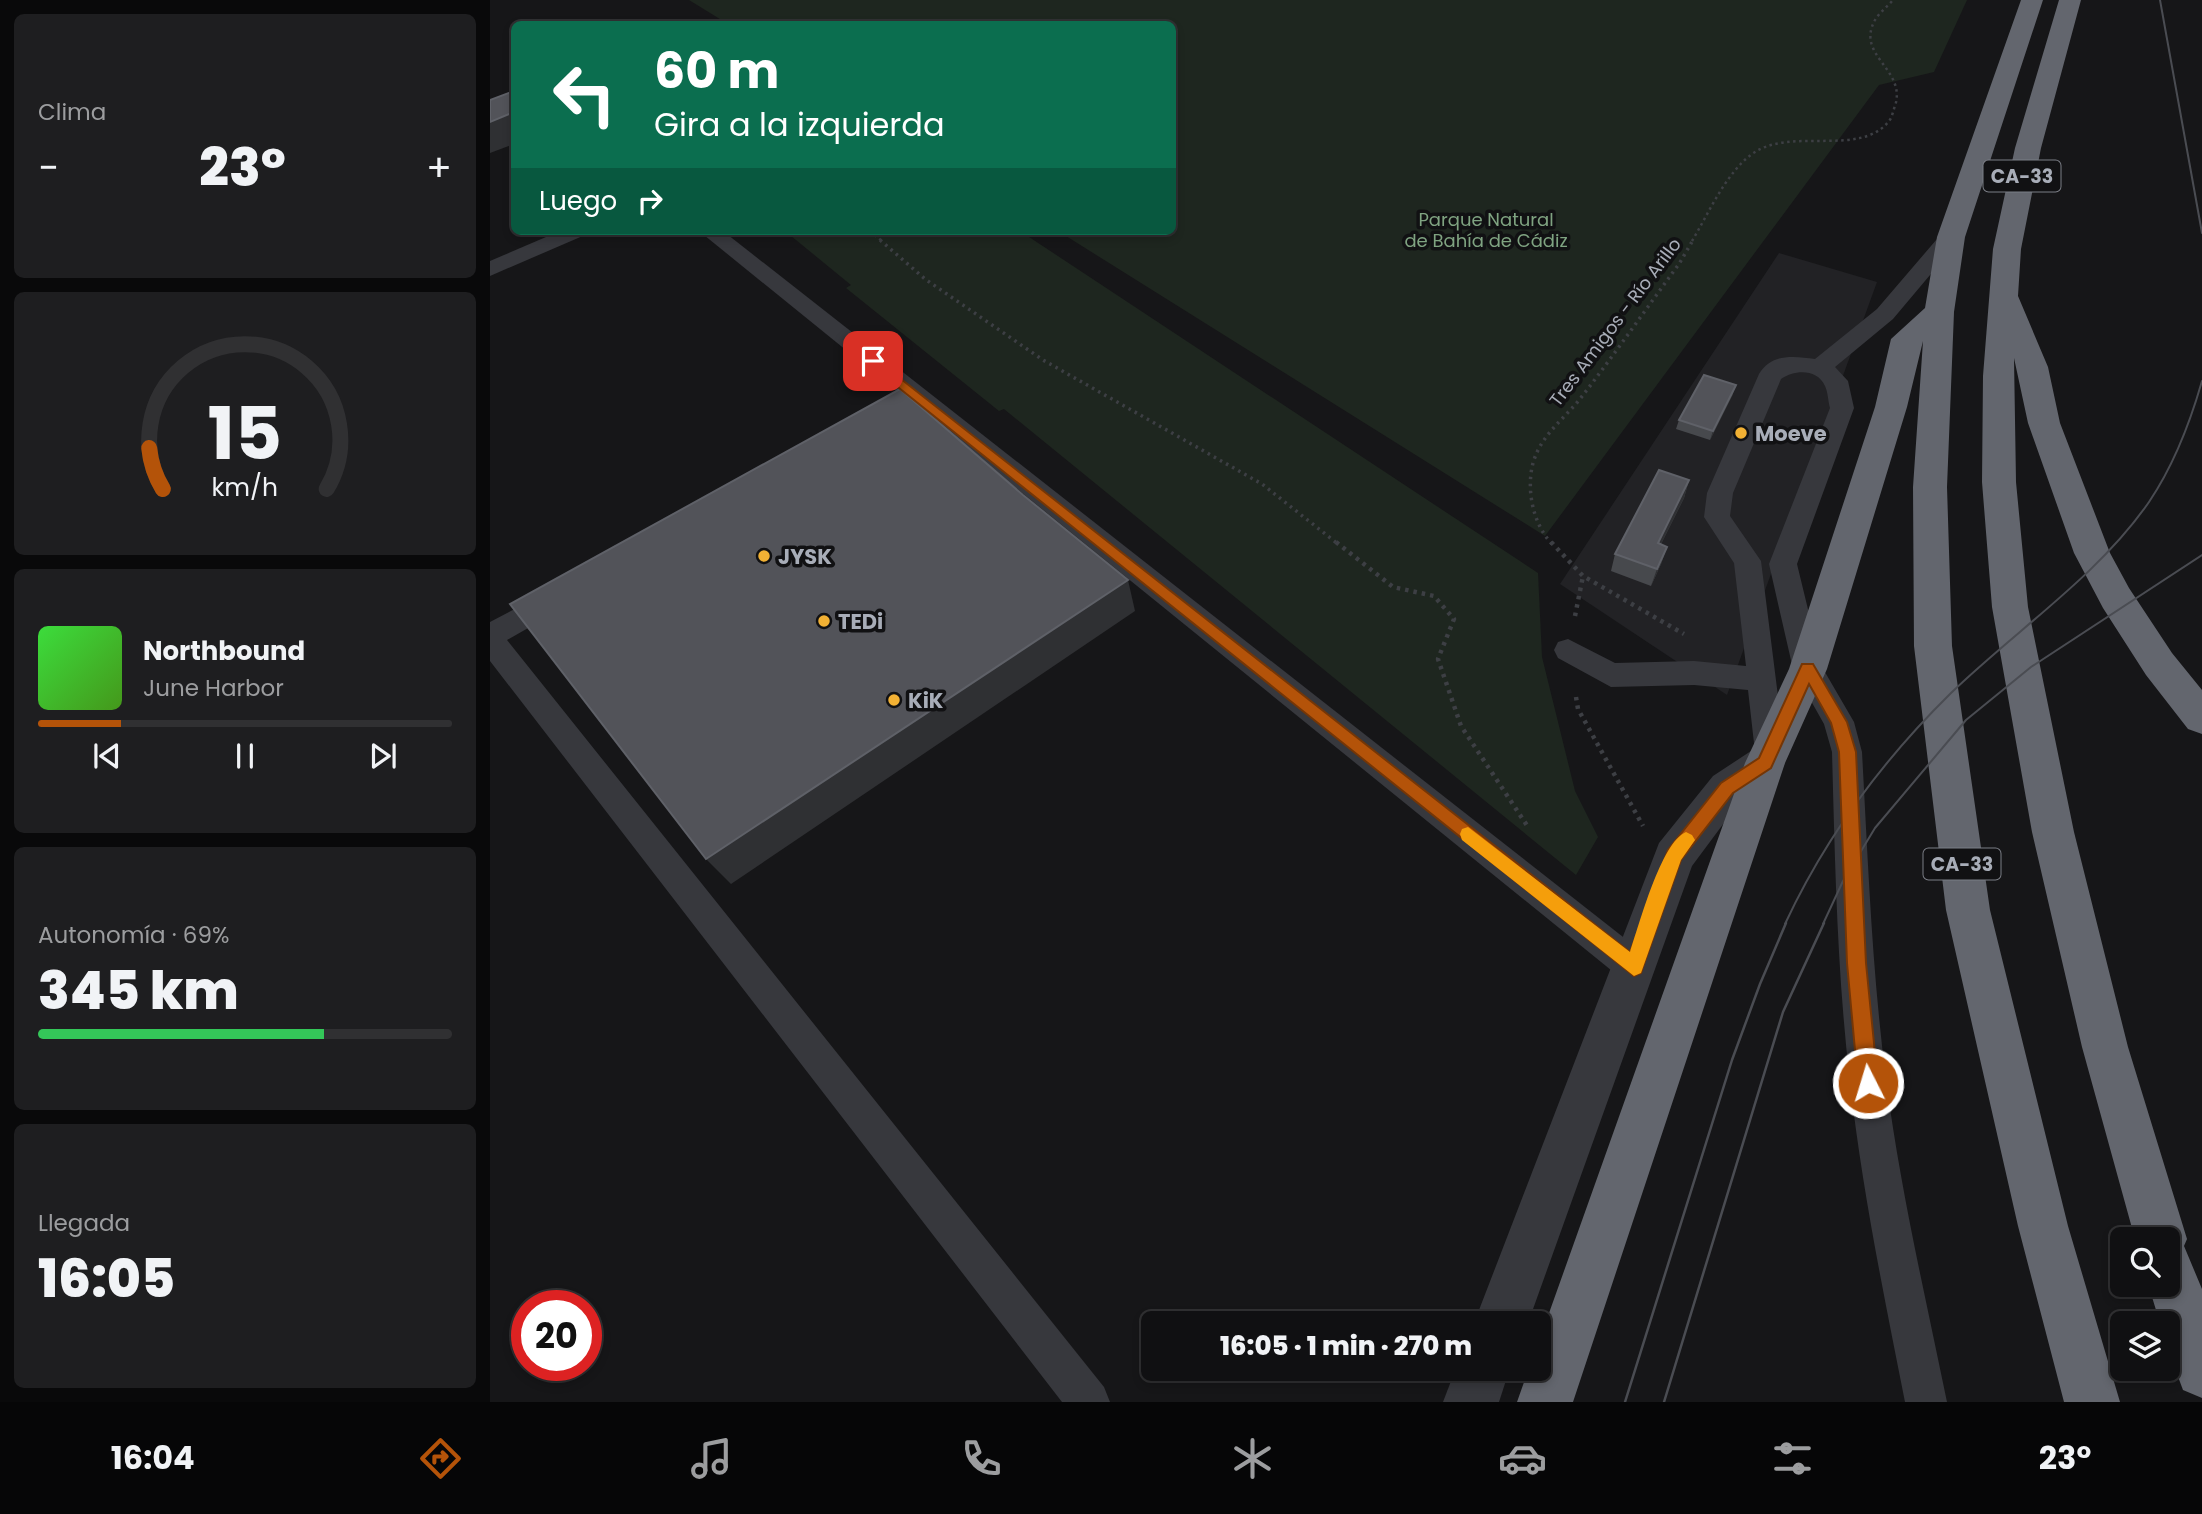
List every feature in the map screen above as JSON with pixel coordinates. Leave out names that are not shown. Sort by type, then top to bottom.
[{"type":"highway","name":"CA-33","points":[[2032,0],[1951,237],[1939,312],[1930,487],[1933,646],[1968,911],[2043,1226],[2092,1402]]},
{"type":"highway","name":"CA-33","points":[[2070,0],[2028,148],[2007,249],[1998,376],[1999,482],[2010,607],[2053,832],[2105,1047],[2158,1227]]},
{"type":"highway","points":[[2003,289],[2033,368],[2048,435],[2092,553],[2116,598],[2152,653],[2202,718]]},
{"type":"highway","points":[[1545,1402],[1768,757],[1808,669],[1891,407],[1906,339],[1939,312]]},
{"type":"highway","points":[[2178,1297],[2202,1371]]},
{"type":"street","points":[[1505,1311],[1674,856],[1727,788],[1768,757]]},
{"type":"street","points":[[1471,1402],[1478,1381]]},
{"type":"lane","points":[[490,269],[569,235]]},
{"type":"lane","points":[[715,235],[902,400],[1634,967]]},
{"type":"lane","points":[[1820,367],[1885,314],[1951,237]]},
{"type":"lane","points":[[1768,757],[1762,679],[1747,561],[1717,517],[1720,493],[1771,374],[1789,363],[1820,367],[1836,382],[1842,408],[1783,564],[1808,669],[1839,722],[1847,752],[1857,963],[1868,1083],[1893,1236],[1926,1402]]},
{"type":"lane","points":[[575,588],[490,638],[1089,1402]]},
{"type":"lane","points":[[1568,650],[1611,675],[1694,673],[1762,679]]},
{"type":"path","name":"Tres Amigos - Río Arillo","points":[[1690,638],[1583,576],[1545,536],[1531,503],[1533,464],[1549,430],[1578,401],[1664,286],[1727,182],[1753,153],[1788,140],[1850,139],[1874,132],[1890,121],[1899,93],[1894,78],[1881,64],[1870,40],[1875,20],[1893,0]]},
{"type":"path","points":[[875,235],[925,279],[1043,360],[1262,484],[1393,587],[1434,596],[1454,619],[1438,659],[1461,726],[1540,846],[1538,890]]},
{"type":"path","points":[[1583,576],[1568,650],[1578,709],[1668,871]]},
{"type":"shaded area","name":"Moeve","points":[[1779,253],[1877,282],[1727,695],[1560,584]]},
{"type":"green space","name":"Parque Natural de Bahía de Cádiz","points":[[689,0],[1967,0],[1934,72],[1879,85],[1545,536],[1064,235],[1176,235],[1176,21],[723,21]]},
{"type":"green space","points":[[790,235],[1026,235],[1538,573],[1542,657],[1575,791],[1598,837],[1576,875],[1004,409],[999,411],[846,288],[851,285]]},
{"type":"building","points":[[511,92],[511,113],[490,122],[490,100]]},
{"type":"building","points":[[1704,375],[1736,385],[1713,431],[1679,420]]},
{"type":"building","points":[[900,389],[1023,495],[1128,580],[706,859],[510,604]]},
{"type":"building","points":[[1659,470],[1689,480],[1658,543],[1667,547],[1657,569],[1615,554]]},
{"type":"tram line","points":[[2160,0],[2202,233]]},
{"type":"tram line","points":[[1785,924],[1837,831],[1902,745],[1951,693],[2081,579],[2128,529],[2149,502],[2174,459],[2202,381]]},
{"type":"tram line","points":[[1823,924],[1843,881],[1875,828],[1966,720],[2031,667],[2202,555]]},
{"type":"tram line","points":[[1625,1402],[1732,1060],[1786,923]]},
{"type":"tram line","points":[[1664,1402],[1783,1012],[1824,923]]},
{"type":"slow traffic","points":[[1468,834],[1634,967],[1674,856],[1686,840]]},
{"type":"place","name":"Moeve","points":[[1741,433]]},
{"type":"place","name":"JYSK","points":[[764,556]]},
{"type":"place","name":"TEDi","points":[[824,621]]},
{"type":"place","name":"KiK","points":[[894,700]]},
{"type":"route","points":[[873,361],[1634,967],[1674,856],[1727,788],[1765,763],[1808,669],[1839,722],[1847,752],[1857,963],[1868,1083]]}]
